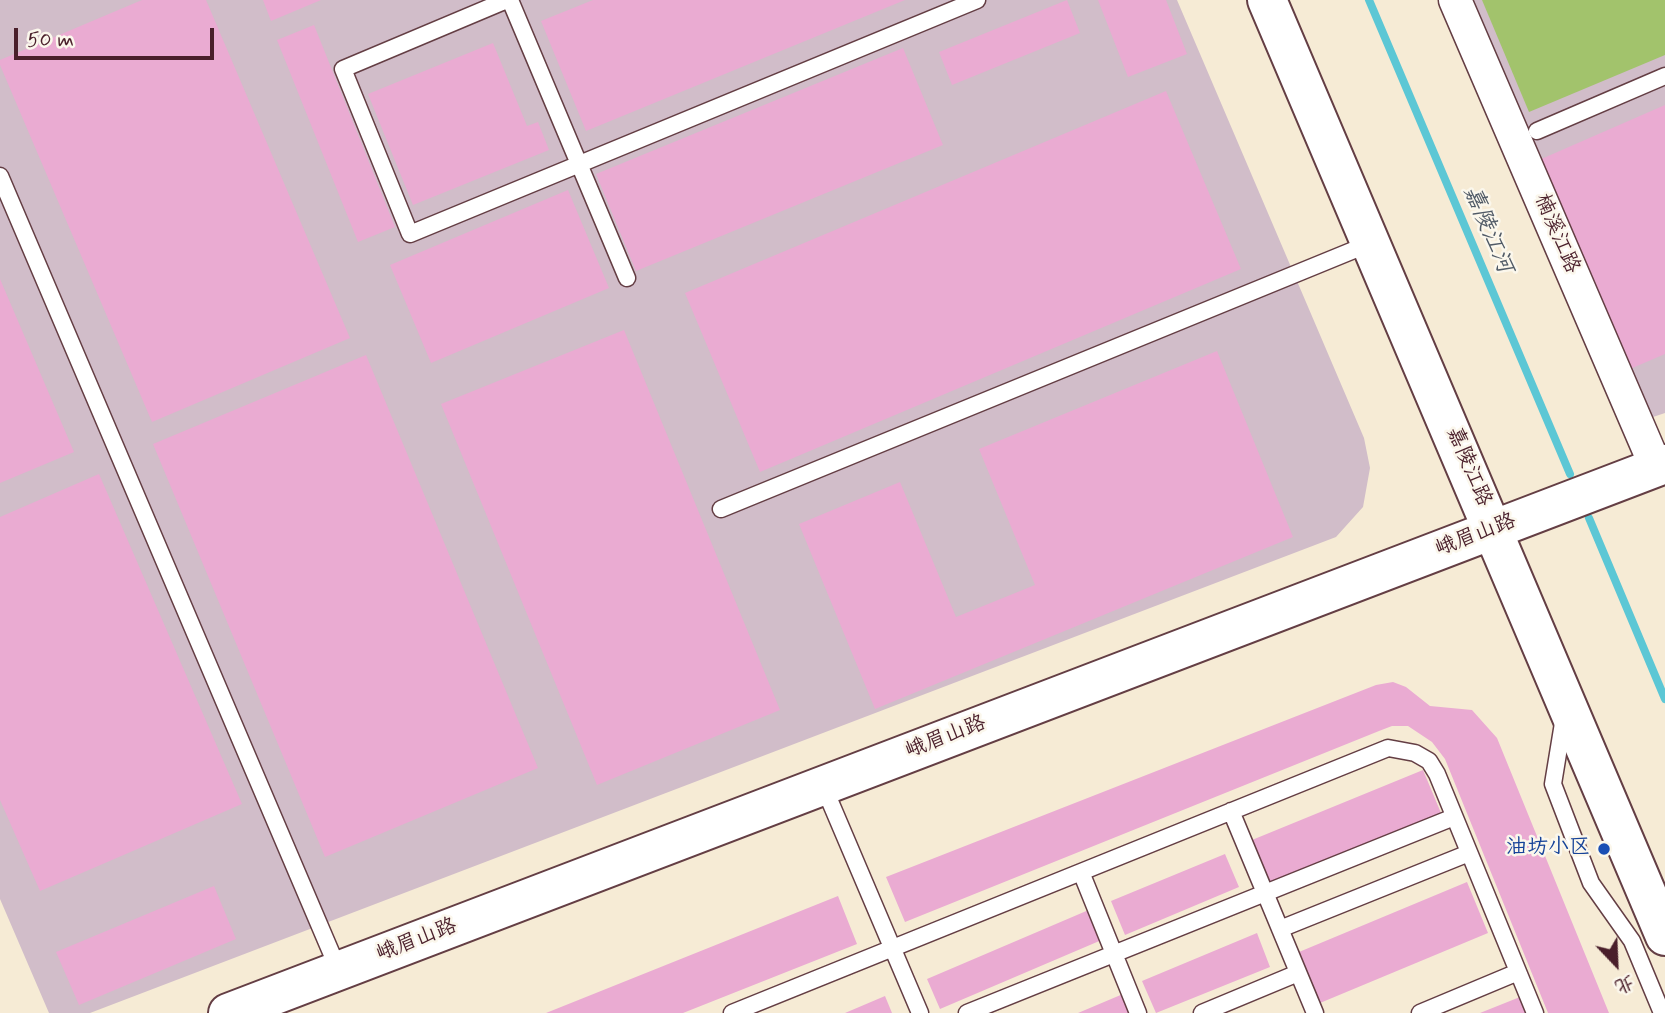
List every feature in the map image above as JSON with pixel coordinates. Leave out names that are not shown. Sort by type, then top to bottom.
[{"type":"street","name":"嘉陵江路","points":[[1267,0],[1494,528],[1665,936]]},
{"type":"street","name":"楠溪江路","points":[[1455,0],[1660,465]]},
{"type":"street","name":"峨眉山路","points":[[228,1013],[1660,465]]},
{"type":"lane","points":[[627,278],[579,166],[509,0],[343,69],[410,234],[579,166],[977,0]]},
{"type":"lane","points":[[1537,131],[1665,76]]},
{"type":"lane","points":[[0,176],[339,971]]},
{"type":"lane","points":[[721,509],[1371,243]]},
{"type":"lane","points":[[1566,700],[1553,784],[1591,883],[1632,942],[1662,1013]]},
{"type":"lane","points":[[732,1013],[1388,748],[1415,753],[1429,761],[1535,1013]]},
{"type":"lane","points":[[823,785],[920,1013]]},
{"type":"lane","points":[[1231,811],[1315,1013]]},
{"type":"lane","points":[[967,1013],[1454,817]]},
{"type":"lane","points":[[1280,929],[1469,853]]},
{"type":"lane","points":[[1081,872],[1138,1013]]},
{"type":"lane","points":[[1420,1013],[1518,972]]},
{"type":"lane","points":[[1202,1013],[1298,973]]},
{"type":"shaded area","points":[[0,0],[1177,0],[1364,438],[1370,468],[1363,507],[1336,537],[90,1013],[49,1013],[0,899]]},
{"type":"shaded area","points":[[1472,0],[1665,0],[1665,413],[1650,418]]},
{"type":"green space","points":[[1482,0],[1665,0],[1665,55],[1529,112]]},
{"type":"building","points":[[142,0],[206,0],[350,338],[152,422],[0,65],[0,60]]},
{"type":"building","points":[[263,0],[321,0],[271,21]]},
{"type":"building","points":[[593,0],[905,0],[586,131],[541,21]]},
{"type":"building","points":[[1067,0],[1080,33],[952,85],[939,52]]},
{"type":"building","points":[[1098,0],[1166,0],[1187,54],[1128,77]]},
{"type":"building","points":[[314,25],[395,227],[358,242],[277,40]]},
{"type":"building","points":[[493,43],[527,126],[538,122],[549,150],[413,205],[368,94]]},
{"type":"building","points":[[903,48],[943,145],[636,271],[596,174]]},
{"type":"building","points":[[1166,91],[1241,269],[760,472],[685,293]]},
{"type":"building","points":[[1665,105],[1665,354],[1630,369],[1539,160]]},
{"type":"building","points":[[568,190],[609,288],[431,363],[390,265]]},
{"type":"building","points":[[0,279],[74,452],[0,483]]},
{"type":"building","points":[[624,330],[780,710],[597,785],[441,404]]},
{"type":"building","points":[[1217,351],[1293,537],[875,709],[799,524],[900,482],[956,617],[1035,585],[979,449]]},
{"type":"building","points":[[366,355],[538,768],[325,857],[153,444]]},
{"type":"building","points":[[99,474],[242,804],[40,891],[0,800],[0,517]]},
{"type":"building","points":[[1393,682],[1406,687],[1430,706],[1472,710],[1497,738],[1609,1013],[1548,1013],[1445,759],[1432,742],[1408,726],[1392,726],[1379,731],[905,922],[886,877],[1376,685]]},
{"type":"building","points":[[1423,770],[1441,813],[1270,884],[1252,840]]},
{"type":"building","points":[[1225,854],[1239,887],[1125,935],[1111,901]]},
{"type":"building","points":[[1467,882],[1488,933],[1320,1003],[1299,952]]},
{"type":"building","points":[[214,886],[236,939],[79,1005],[56,952]]},
{"type":"building","points":[[838,896],[857,944],[683,1013],[546,1013]]},
{"type":"building","points":[[1091,909],[1104,939],[940,1009],[927,979]]},
{"type":"building","points":[[1257,933],[1270,967],[1156,1013],[1142,981]]},
{"type":"building","points":[[1123,994],[1131,1013],[1078,1013]]},
{"type":"building","points":[[885,996],[892,1013],[845,1013]]},
{"type":"building","points":[[1520,997],[1527,1013],[1480,1013]]},
{"type":"waterway","name":"嘉陵江河","points":[[1369,0],[1570,474]]},
{"type":"waterway","name":"嘉陵江河","points":[[1589,518],[1665,699]]},
{"type":"place","name":"油坊小区","points":[[1604,849]]}]
